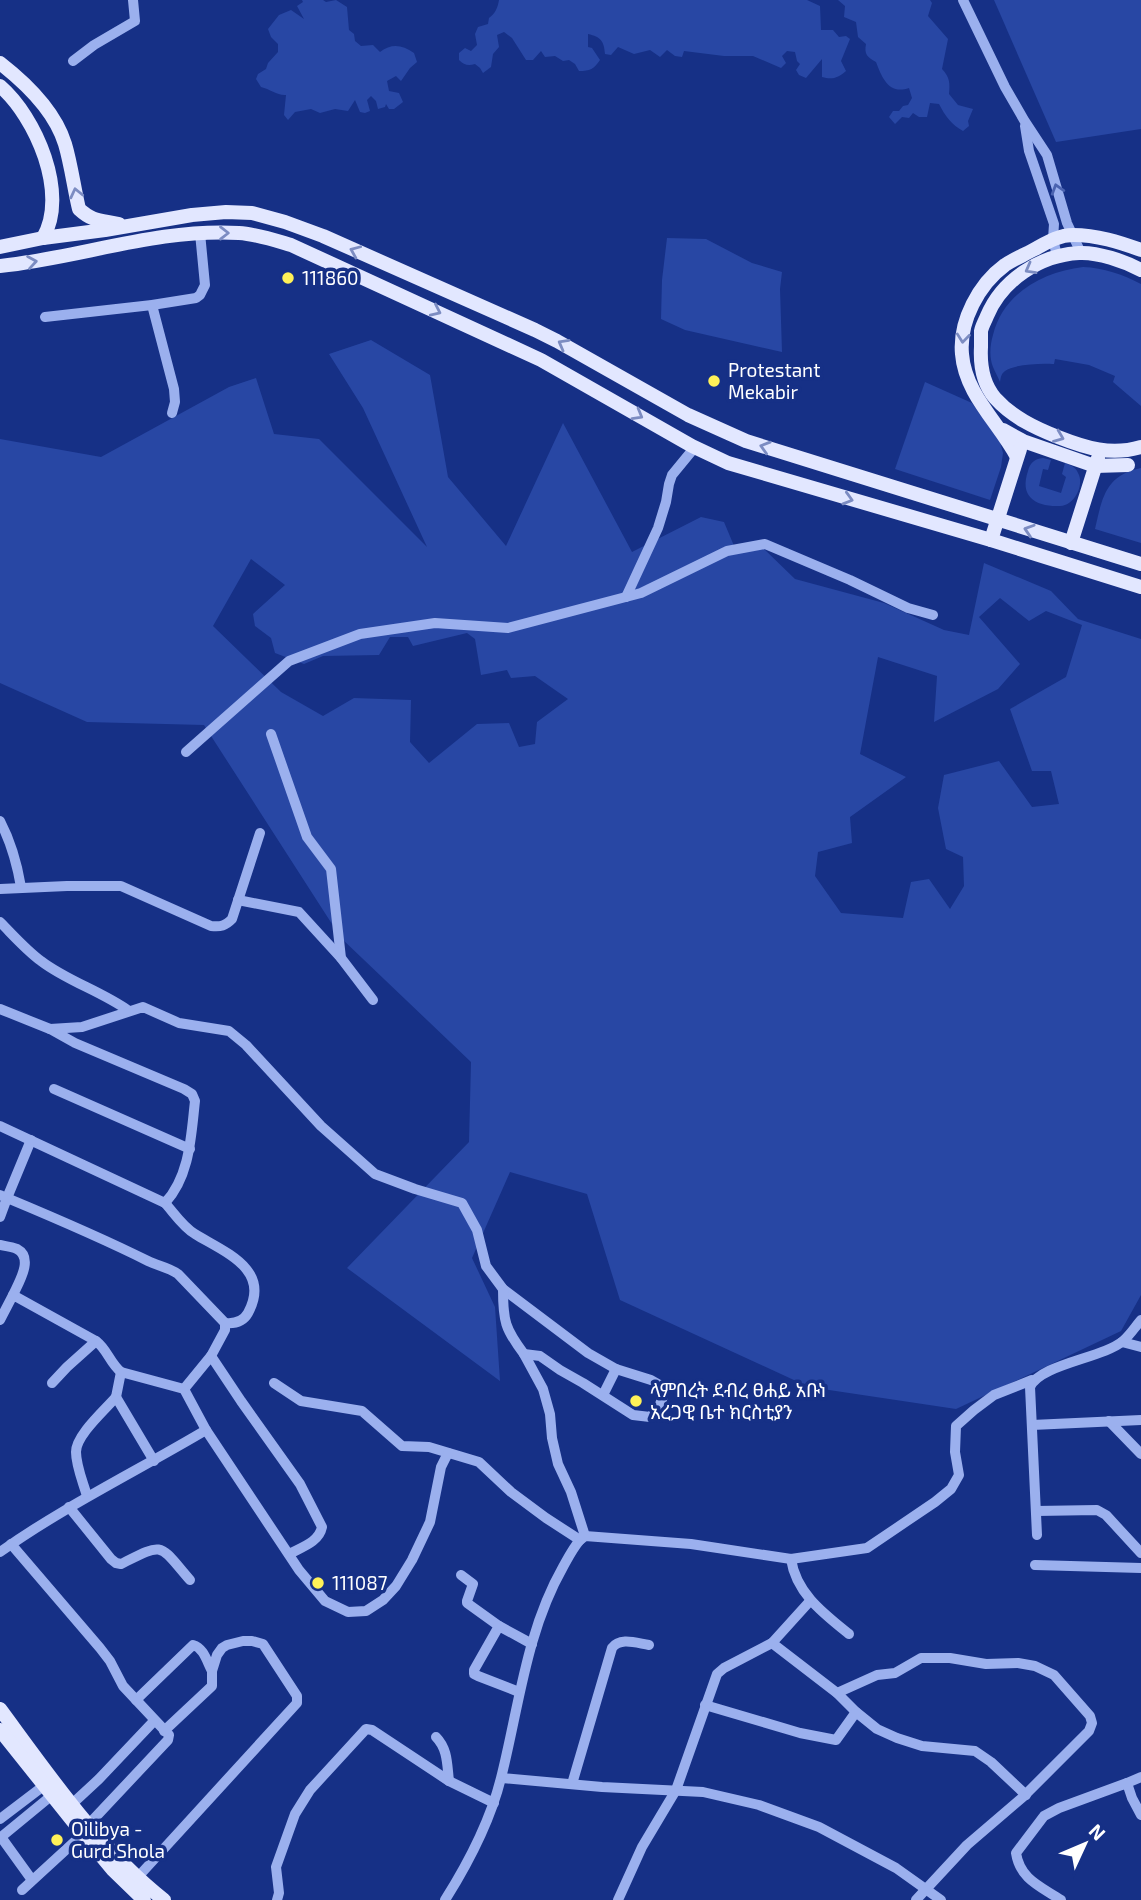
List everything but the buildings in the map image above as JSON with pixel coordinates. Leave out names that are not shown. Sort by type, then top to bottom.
[{"type":"main road","points":[[0,63],[28,87],[51,115],[65,143],[79,209],[94,220],[132,225]]},
{"type":"main road","points":[[0,86],[22,111],[42,146],[48,165],[52,187],[50,223],[43,239]]},
{"type":"main road","points":[[1,248],[192,215],[226,212],[252,214],[285,222],[323,236],[557,341],[688,415],[746,441],[1141,564]]},
{"type":"main road","points":[[132,225],[141,242]]},
{"type":"main road","points":[[1,266],[200,233],[241,233],[291,245],[541,360],[728,463],[1141,587]]},
{"type":"main road","points":[[1017,457],[969,382],[961,353],[965,323],[980,290],[1004,266],[1053,239],[1073,235],[1113,240],[1141,250]]},
{"type":"main road","points":[[1141,270],[1103,256],[1081,253],[1057,256],[1025,271],[1005,287],[992,305],[981,329],[980,367],[993,396],[1009,412],[1028,424],[1077,445],[1100,451],[1128,451],[1141,447]]},
{"type":"main road","points":[[991,540],[1028,424]]},
{"type":"main road","points":[[999,427],[1023,441],[1095,466],[1134,463]]},
{"type":"main road","points":[[1071,543],[1100,451]]},
{"type":"main road","points":[[1088,489],[1103,475],[1134,463]]},
{"type":"main road","points":[[894,512],[901,489]]},
{"type":"main road","points":[[0,1709],[49,1788],[72,1804],[86,1829],[132,1890],[144,1900]]},
{"type":"main road","points":[[0,1731],[86,1829],[164,1900]]},
{"type":"street","points":[[73,61],[135,21],[133,0]]},
{"type":"street","points":[[963,0],[1024,120],[1047,155],[1067,223],[1081,253]]},
{"type":"street","points":[[1024,120],[1029,151],[1054,224],[1053,239],[1057,256]]},
{"type":"street","points":[[45,317],[196,298],[205,285],[200,233]]},
{"type":"street","points":[[152,305],[174,389],[172,413]]},
{"type":"street","points":[[626,597],[658,528],[673,475],[695,447]]},
{"type":"street","points":[[1066,564],[1071,543]]},
{"type":"street","points":[[186,752],[289,661],[360,634],[435,623],[508,628],[641,593],[727,551],[765,544],[908,608],[933,615]]},
{"type":"street","points":[[271,734],[307,837],[331,869],[341,958]]},
{"type":"street","points":[[0,821],[17,864],[21,887]]},
{"type":"street","points":[[0,889],[121,886],[211,926],[220,927],[232,919],[260,833]]},
{"type":"street","points":[[238,900],[299,912],[341,958],[373,1000]]},
{"type":"street","points":[[0,922],[41,961],[129,1011]]},
{"type":"street","points":[[50,1029],[82,1027],[143,1007],[179,1023],[229,1031],[246,1045],[321,1126],[375,1174],[462,1203],[477,1230],[486,1266],[503,1289],[561,1333],[616,1369],[651,1380],[662,1387],[662,1401],[650,1417],[633,1415],[540,1356],[524,1354]]},
{"type":"street","points":[[0,1009],[192,1094],[195,1101],[190,1149],[174,1193],[165,1203]]},
{"type":"street","points":[[54,1089],[190,1149]]},
{"type":"street","points":[[0,1126],[165,1203],[189,1229],[230,1254],[247,1270],[254,1280],[255,1288],[248,1312],[243,1320],[233,1324],[225,1323],[178,1273],[170,1268],[155,1264],[4,1197]]},
{"type":"street","points":[[0,1217],[4,1197],[31,1139]]},
{"type":"street","points":[[0,1245],[18,1250],[25,1259],[13,1295],[0,1320]]},
{"type":"street","points":[[446,1900],[470,1859],[494,1803],[502,1778],[519,1692],[553,1584],[583,1538],[571,1492],[558,1464],[543,1390],[524,1354],[509,1333],[503,1314],[503,1289]]},
{"type":"street","points":[[13,1295],[96,1341],[121,1373],[184,1390],[206,1430],[299,1570],[325,1601],[348,1612],[366,1611],[383,1600],[396,1586],[430,1522],[441,1468],[448,1453]]},
{"type":"street","points":[[274,1383],[301,1401],[362,1411],[402,1446],[429,1447],[480,1462],[511,1492],[546,1518],[583,1538],[691,1544],[791,1559],[867,1548],[935,1502],[951,1489],[959,1475],[955,1452],[956,1426],[974,1410],[994,1395],[1122,1342],[1141,1320]]},
{"type":"street","points":[[184,1390],[211,1356],[225,1330],[225,1323]]},
{"type":"street","points":[[52,1383],[96,1341]]},
{"type":"street","points":[[1122,1342],[1141,1348]]},
{"type":"street","points":[[211,1356],[300,1484],[322,1527],[316,1539],[289,1554]]},
{"type":"street","points":[[603,1395],[616,1369]]},
{"type":"street","points":[[87,1496],[76,1449],[85,1433],[116,1397],[121,1373]]},
{"type":"street","points":[[1032,1380],[1030,1387],[1037,1535]]},
{"type":"street","points":[[116,1397],[154,1461]]},
{"type":"street","points":[[1032,1425],[1141,1420]]},
{"type":"street","points":[[1110,1422],[1141,1454]]},
{"type":"street","points":[[0,1552],[87,1496],[206,1430]]},
{"type":"street","points":[[69,1507],[116,1563],[121,1564],[159,1548],[166,1552],[190,1580]]},
{"type":"street","points":[[1036,1511],[1097,1510],[1106,1515],[1141,1553]]},
{"type":"street","points":[[11,1544],[100,1648],[123,1686],[169,1735],[86,1829],[22,1890]]},
{"type":"street","points":[[791,1559],[793,1574],[810,1601],[849,1634]]},
{"type":"street","points":[[1035,1565],[1141,1568]]},
{"type":"street","points":[[461,1575],[473,1584],[467,1603],[499,1626],[532,1644]]},
{"type":"street","points":[[618,1900],[642,1847],[676,1790],[717,1674],[772,1643],[810,1601]]},
{"type":"street","points":[[499,1626],[474,1674],[519,1692]]},
{"type":"street","points":[[137,1878],[297,1703],[298,1696],[263,1644],[243,1641],[227,1645],[217,1655],[212,1671],[212,1686],[164,1731]]},
{"type":"street","points":[[572,1784],[612,1648],[615,1643],[621,1641],[649,1645]]},
{"type":"street","points":[[772,1643],[837,1693],[877,1729],[922,1746],[975,1751],[991,1762],[1026,1795]]},
{"type":"street","points":[[136,1700],[193,1645],[202,1651],[212,1671]]},
{"type":"street","points":[[837,1693],[877,1675],[895,1673],[921,1658],[950,1658],[986,1664],[1017,1663],[1035,1666],[1054,1675],[1090,1716],[1092,1723],[1089,1731],[1026,1795],[967,1845],[916,1900]]},
{"type":"street","points":[[705,1705],[800,1733],[836,1740],[856,1712]]},
{"type":"street","points":[[72,1804],[154,1721]]},
{"type":"street","points":[[276,1900],[279,1893],[276,1867],[295,1814],[310,1790],[366,1729],[372,1730],[449,1781],[494,1803]]},
{"type":"street","points":[[436,1737],[446,1751],[449,1781]]},
{"type":"street","points":[[1061,1900],[1033,1882],[1018,1867],[1016,1853],[1044,1816],[1141,1777]]},
{"type":"street","points":[[502,1778],[704,1792],[759,1805],[819,1827],[896,1868],[941,1900]]},
{"type":"street","points":[[1126,1783],[1141,1815]]},
{"type":"street","points":[[0,1819],[49,1788]]},
{"type":"street","points":[[32,1880],[1,1838],[49,1788]]},
{"type":"shaded area","points":[[302,0],[336,0],[347,7],[349,30],[361,46],[373,45],[380,52],[397,46],[414,53],[417,62],[401,81],[396,76],[387,81],[389,91],[399,93],[403,102],[394,109],[389,109],[386,104],[378,109],[371,96],[367,100],[370,111],[365,113],[360,112],[355,100],[348,111],[335,109],[320,113],[311,109],[295,112],[288,120],[284,115],[286,95],[261,87],[256,79],[278,52],[278,44],[268,29],[279,15],[291,10],[304,19],[297,6]]},
{"type":"shaded area","points":[[499,0],[807,0],[820,6],[821,30],[833,30],[839,37],[846,36],[850,39],[841,61],[846,71],[835,78],[822,77],[822,59],[806,78],[796,70],[800,64],[795,52],[787,51],[782,56],[786,63],[781,68],[753,56],[684,51],[682,57],[667,50],[660,57],[650,50],[634,54],[618,47],[611,55],[605,54],[599,38],[588,34],[588,47],[592,48],[600,60],[591,69],[579,71],[569,60],[563,61],[555,56],[545,57],[541,51],[533,60],[526,60],[512,38],[504,32],[497,35],[499,47],[493,54],[491,67],[483,73],[475,64],[466,65],[461,62],[459,53],[465,48],[471,51],[477,45],[475,34],[478,27],[488,24]]},
{"type":"shaded area","points":[[838,0],[930,0],[932,3],[928,16],[948,39],[942,69],[949,81],[949,94],[958,105],[973,109],[968,121],[969,126],[963,131],[949,120],[939,104],[930,103],[927,117],[919,117],[913,113],[909,118],[902,117],[895,124],[889,117],[893,111],[899,111],[908,105],[912,98],[909,88],[896,89],[887,84],[876,62],[867,55],[866,44],[858,37],[856,22],[844,17],[845,6]]},
{"type":"shaded area","points":[[994,0],[1141,0],[1141,129],[1056,142]]},
{"type":"shaded area","points":[[667,238],[706,239],[752,263],[782,272],[782,352],[685,330],[661,319]]},
{"type":"shaded area","points":[[1083,267],[1113,272],[1141,284],[1141,406],[1113,382],[1115,376],[1089,365],[1055,359],[1054,364],[1029,364],[1009,369],[1003,373],[1000,382],[993,367],[990,351],[993,335],[998,320],[1015,296],[1053,274]]},
{"type":"shaded area","points":[[371,340],[430,375],[448,477],[506,546],[563,423],[632,552],[701,517],[724,522],[737,553],[764,549],[795,579],[884,603],[944,630],[969,635],[984,563],[1051,591],[1078,619],[1141,639],[1141,1295],[1121,1331],[956,1409],[809,1387],[620,1300],[587,1194],[510,1172],[472,1258],[495,1307],[500,1381],[347,1268],[469,1142],[471,1062],[341,938],[204,725],[87,722],[0,683],[0,439],[101,457],[229,387],[256,378],[274,434],[319,439],[427,547],[363,408],[329,354]],"holes":[[[251,559],[285,585],[253,614],[255,626],[271,638],[275,653],[304,664],[323,656],[379,655],[390,637],[408,637],[413,646],[467,633],[475,639],[481,675],[507,670],[511,678],[535,676],[568,699],[537,722],[535,744],[519,747],[509,723],[477,724],[429,763],[410,742],[411,700],[354,698],[323,716],[281,692],[213,626]],[[1000,598],[1029,621],[1046,611],[1082,625],[1066,677],[1010,709],[1032,771],[1051,771],[1059,804],[1032,807],[999,761],[944,775],[938,808],[946,849],[963,857],[964,886],[950,909],[929,879],[911,882],[903,918],[841,913],[815,876],[818,852],[852,843],[850,817],[906,777],[860,754],[878,657],[937,676],[934,722],[998,689],[1020,664],[979,617]]]},
{"type":"shaded area","points":[[925,382],[972,403],[1000,442],[1003,453],[1001,467],[990,500],[895,469]]},
{"type":"shaded area","points":[[1035,460],[1051,460],[1048,470],[1043,469],[1039,486],[1061,493],[1066,477],[1062,474],[1065,463],[1077,471],[1080,478],[1079,489],[1070,503],[1060,506],[1044,505],[1028,494],[1026,480],[1029,468]]},
{"type":"shaded area","points":[[1141,468],[1141,543],[1095,529],[1103,498],[1112,482],[1129,471]]},
{"type":"place","name":"111860","points":[[288,278]]},
{"type":"place","name":"Protestant Mekabir","points":[[714,381]]},
{"type":"place","name":"ላምበረት ደብረ ፀሐይ አቡነ አረጋዊ ቤተ ክርስቲያን","points":[[636,1401]]},
{"type":"place","name":"111087","points":[[318,1583]]},
{"type":"place","name":"Oilibya - Gurd Shola","points":[[57,1840]]}]
